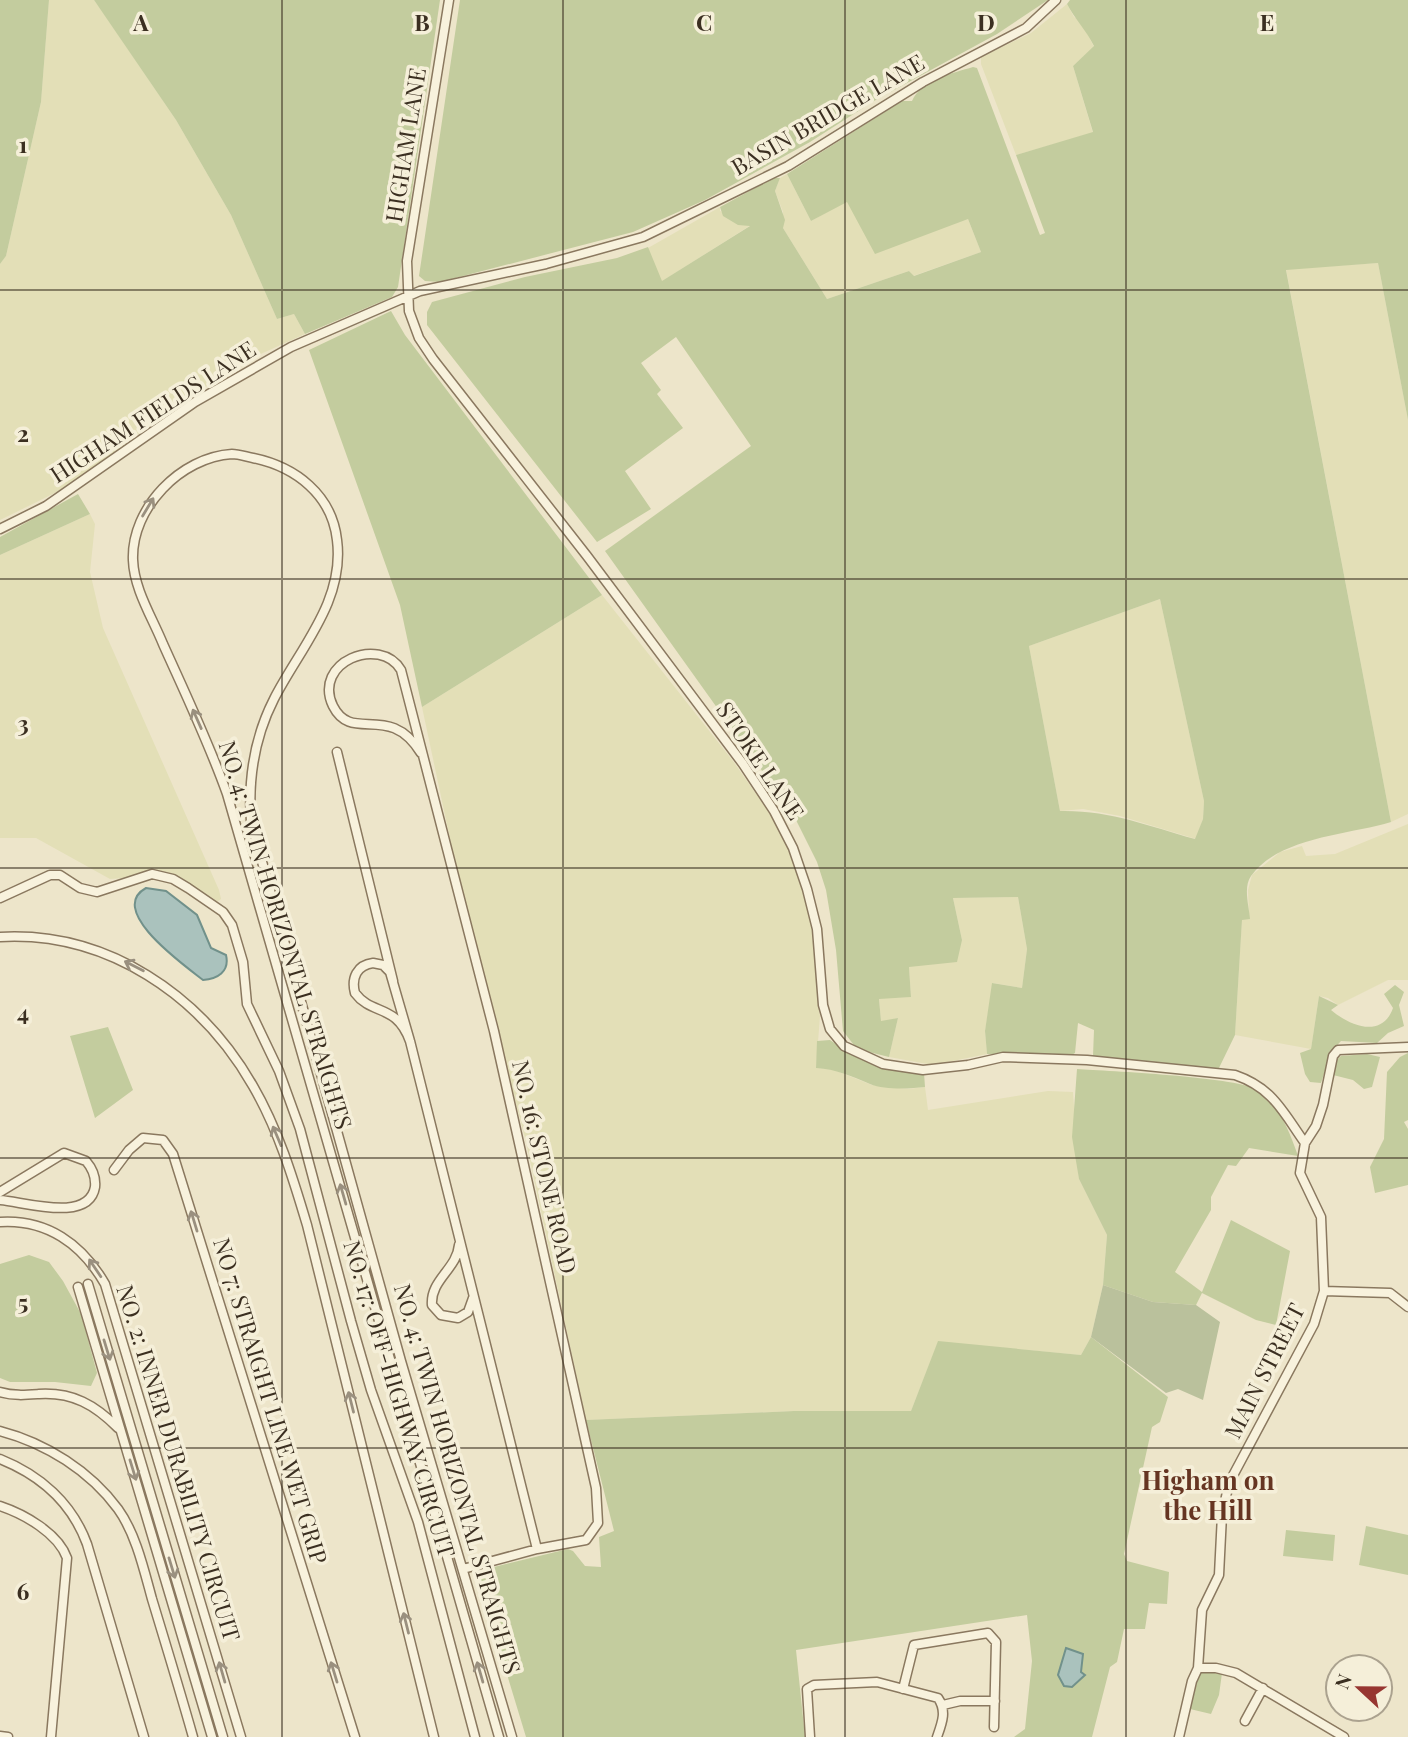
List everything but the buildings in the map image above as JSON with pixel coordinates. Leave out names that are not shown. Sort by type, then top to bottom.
[{"type":"street","name":"HIGHAM LANE","points":[[406,296],[407,261],[449,0]]},
{"type":"street","name":"BASIN BRIDGE LANE","points":[[406,296],[546,264],[643,237],[788,166],[923,82],[1026,28],[1056,0]]},
{"type":"street","name":"HIGHAM FIELDS LANE","points":[[0,529],[55,500],[195,402],[291,347],[406,296]]},
{"type":"street","name":"STOKE LANE","points":[[406,296],[412,321],[433,359],[611,588],[743,764],[774,811],[793,848],[807,889],[817,929],[823,1005],[830,1029],[844,1046],[883,1064],[923,1070],[968,1065],[1003,1056],[1087,1060],[1235,1075],[1254,1082],[1270,1093],[1305,1143]]},
{"type":"street","name":"NO. 4: TWIN HORIZONTAL STRAIGHTS","points":[[499,1737],[227,794],[215,760],[137,584],[135,545],[141,519],[158,492],[192,465],[233,454],[281,466],[306,482],[323,501],[337,537],[337,575],[329,602],[275,698],[257,744],[251,771],[251,822],[512,1737]]},
{"type":"street","name":"NO. 16: STONE ROAD","points":[[421,753],[413,740],[395,726],[354,724],[340,716],[330,697],[330,684],[344,662],[367,653],[398,664],[494,1031],[596,1488],[599,1517],[592,1534],[586,1540],[537,1549]]},
{"type":"street","points":[[337,752],[537,1549],[463,1569]]},
{"type":"street","name":"NO. 17: OFF-HIGHWAY CIRCUIT","points":[[0,898],[50,875],[60,875],[80,888],[97,892],[152,874],[173,879],[188,888],[223,912],[232,925],[243,962],[247,1004],[279,1071],[300,1129],[371,1390],[418,1522],[475,1737]]},
{"type":"street","points":[[0,937],[71,943],[105,953],[144,971],[174,992],[215,1031],[255,1088],[290,1168],[307,1225],[434,1737]]},
{"type":"street","points":[[393,981],[386,967],[368,963],[356,973],[354,988],[360,999],[395,1017],[405,1028],[410,1041]]},
{"type":"street","name":"MAIN STREET","points":[[1179,1737],[1192,1680],[1198,1668],[1201,1616],[1219,1576],[1222,1515],[1229,1483],[1314,1324],[1324,1291],[1321,1217],[1300,1173],[1305,1143],[1316,1126],[1333,1056],[1338,1050],[1408,1047]]},
{"type":"street","name":"NO 7: STRAIGHT LINE WET GRIP","points":[[114,1170],[129,1150],[143,1138],[163,1140],[173,1154],[355,1737]]},
{"type":"street","points":[[0,1192],[64,1153],[86,1161],[95,1181],[95,1188],[87,1202],[72,1209],[0,1200]]},
{"type":"street","points":[[454,1221],[458,1252],[434,1289],[432,1305],[441,1315],[458,1318],[468,1312],[473,1298]]},
{"type":"street","name":"NO. 2: INNER DURABILITY CIRCUIT","points":[[0,1222],[25,1222],[60,1235],[88,1259],[105,1284],[241,1737]]},
{"type":"street","points":[[212,1737],[121,1431],[83,1286],[223,1737]]},
{"type":"street","points":[[1324,1291],[1390,1293],[1408,1307]]},
{"type":"street","points":[[0,1392],[69,1395],[95,1407],[121,1431]]},
{"type":"street","points":[[0,1431],[42,1446],[63,1459],[88,1478],[118,1510],[139,1556],[193,1737]]},
{"type":"street","points":[[0,1459],[40,1480],[63,1502],[78,1523],[87,1544],[144,1737]]},
{"type":"street","points":[[0,1506],[50,1534],[59,1543],[67,1558],[51,1737]]},
{"type":"street","points":[[903,1689],[914,1645],[988,1633],[996,1642],[994,1727]]},
{"type":"street","points":[[1198,1668],[1226,1670],[1263,1688],[1344,1737]]},
{"type":"street","points":[[810,1737],[807,1689],[814,1685],[860,1681],[938,1698],[943,1705],[943,1718],[937,1737]]},
{"type":"street","points":[[1245,1721],[1263,1688]]},
{"type":"street","points":[[943,1705],[960,1701],[995,1701]]},
{"type":"street","points":[[0,1736],[8,1737]]},
{"type":"shaded area","points":[[49,0],[94,0],[176,120],[231,215],[277,319],[294,314],[305,334],[254,357],[179,403],[71,485],[0,520],[0,264],[6,256],[41,102]]},
{"type":"shaded area","points":[[1067,4],[1074,17],[1081,21],[1094,47],[1073,66],[1093,133],[1016,155],[981,64],[981,57],[1031,33]]},
{"type":"shaded area","points":[[787,174],[811,221],[847,201],[854,210],[968,219],[981,252],[913,276],[909,271],[827,299],[783,228],[783,212],[775,191],[780,178]]},
{"type":"shaded area","points":[[720,207],[720,211],[751,225],[661,282],[648,248]]},
{"type":"shaded area","points":[[1378,263],[1408,420],[1408,814],[1391,822],[1286,269]]},
{"type":"shaded area","points":[[90,514],[95,524],[90,572],[103,628],[219,890],[221,899],[217,902],[168,875],[110,879],[36,838],[0,838],[0,555]]},
{"type":"shaded area","points":[[602,595],[733,761],[766,808],[786,843],[801,880],[811,923],[820,1016],[816,1068],[832,1069],[872,1085],[908,1089],[925,1087],[928,1110],[1048,1091],[1073,1092],[1079,1179],[1107,1235],[1103,1285],[1091,1337],[1081,1355],[938,1342],[911,1411],[794,1411],[586,1420],[526,1142],[466,914],[422,707]]},
{"type":"shaded area","points":[[1160,599],[1204,801],[1203,819],[1196,839],[1120,816],[1083,809],[1060,811],[1029,646]]},
{"type":"shaded area","points":[[1408,824],[1408,980],[1388,980],[1338,1005],[1319,996],[1311,1049],[1235,1035],[1242,919],[1249,919],[1248,890],[1252,875],[1280,852],[1302,846],[1306,856],[1335,854]]},
{"type":"shaded area","points":[[1018,897],[1027,949],[1022,988],[993,983],[985,1031],[987,1054],[933,1065],[889,1057],[898,1018],[881,1022],[879,998],[911,997],[909,967],[962,940],[953,898]]},
{"type":"green space","points":[[0,0],[49,0],[41,102],[6,256],[0,264]]},
{"type":"green space","points":[[94,0],[440,0],[398,287],[392,297],[305,334],[294,314],[277,319],[231,215],[176,120]]},
{"type":"green space","points":[[460,0],[1048,0],[997,34],[874,101],[810,142],[705,200],[633,232],[440,282],[425,281],[419,276]]},
{"type":"green space","points":[[1070,0],[1408,0],[1408,420],[1378,263],[1286,270],[1391,822],[1296,845],[1263,863],[1251,876],[1247,891],[1250,919],[1242,920],[1235,1035],[1218,1070],[1093,1056],[1094,1030],[1078,1023],[1075,1053],[1070,1056],[987,1054],[985,1031],[992,983],[1022,988],[1027,949],[1018,897],[953,898],[962,940],[957,962],[909,967],[911,997],[879,999],[881,1021],[898,1018],[889,1057],[857,1049],[843,1031],[836,950],[826,890],[817,862],[793,814],[605,551],[751,446],[676,337],[641,363],[661,390],[657,394],[683,428],[625,471],[651,509],[597,542],[427,325],[427,312],[432,302],[525,277],[617,258],[648,247],[662,281],[750,226],[738,225],[723,216],[720,207],[774,178],[780,178],[775,191],[785,220],[783,228],[827,299],[909,271],[914,276],[981,252],[968,219],[875,254],[847,202],[811,221],[787,174],[902,101],[912,101],[916,94],[930,83],[973,67],[977,68],[1040,235],[1045,233],[1016,155],[1093,132],[1073,66],[1094,46],[1067,4]],"holes":[[[1160,599],[1204,801],[1203,819],[1195,839],[1112,816],[1060,811],[1029,646]]]},
{"type":"green space","points":[[391,311],[405,335],[602,595],[422,707],[400,605],[309,350]]},
{"type":"green space","points":[[78,494],[90,514],[0,555],[0,537]]},
{"type":"green space","points":[[1395,985],[1404,992],[1399,1005],[1404,1026],[1388,1033],[1377,1043],[1341,1041],[1331,1052],[1321,1083],[1310,1082],[1305,1074],[1300,1053],[1311,1049],[1319,996],[1338,1005],[1331,1010],[1347,1021],[1365,1027],[1374,1026],[1388,1018],[1393,1008],[1384,994]]},
{"type":"green space","points":[[108,1027],[133,1090],[95,1118],[70,1036]]},
{"type":"green space","points":[[830,1040],[875,1063],[924,1073],[925,1087],[883,1087],[837,1071],[816,1068],[817,1041]]},
{"type":"green space","points":[[1408,1053],[1408,1120],[1404,1122],[1408,1129],[1408,1185],[1375,1193],[1370,1167],[1384,1139],[1387,1072],[1400,1057]]},
{"type":"green space","points":[[1367,1054],[1380,1057],[1372,1087],[1364,1089],[1353,1080],[1333,1075],[1335,1061],[1341,1056]]},
{"type":"green space","points":[[1077,1069],[1223,1081],[1255,1089],[1271,1102],[1287,1127],[1298,1156],[1249,1148],[1236,1166],[1228,1165],[1211,1197],[1211,1210],[1175,1272],[1202,1292],[1231,1220],[1290,1251],[1276,1325],[1256,1320],[1202,1293],[1196,1305],[1153,1302],[1103,1285],[1107,1235],[1079,1179],[1072,1137]]},
{"type":"green space","points":[[29,1255],[49,1262],[81,1314],[97,1373],[91,1386],[55,1382],[10,1382],[0,1378],[0,1264]]},
{"type":"green space","points":[[1103,1285],[1153,1302],[1196,1305],[1220,1322],[1203,1400],[1178,1389],[1166,1393],[1091,1337]]},
{"type":"green space","points":[[1091,1337],[1168,1397],[1160,1422],[1152,1427],[1124,1554],[1127,1561],[1169,1572],[1167,1604],[1149,1603],[1145,1629],[1124,1629],[1117,1662],[1110,1667],[1092,1737],[1014,1737],[1025,1729],[1032,1661],[1027,1615],[796,1650],[805,1737],[526,1737],[478,1579],[494,1567],[568,1549],[573,1551],[585,1566],[601,1567],[599,1537],[614,1531],[586,1420],[794,1411],[911,1411],[938,1341],[1081,1355]]},
{"type":"green space","points":[[1366,1526],[1408,1535],[1408,1575],[1359,1565]]},
{"type":"green space","points":[[1286,1530],[1335,1535],[1333,1561],[1283,1556]]},
{"type":"green space","points":[[1200,1671],[1222,1673],[1219,1695],[1211,1714],[1190,1709]]},
{"type":"water","points":[[146,888],[166,891],[197,915],[211,948],[226,955],[226,966],[221,973],[203,980],[152,937],[135,910],[136,898]]},
{"type":"water","points":[[1066,1648],[1083,1654],[1081,1672],[1085,1675],[1072,1687],[1064,1686],[1058,1675]]},
{"type":"district","name":"Higham on the Hill","points":[[1208,1496]]}]
